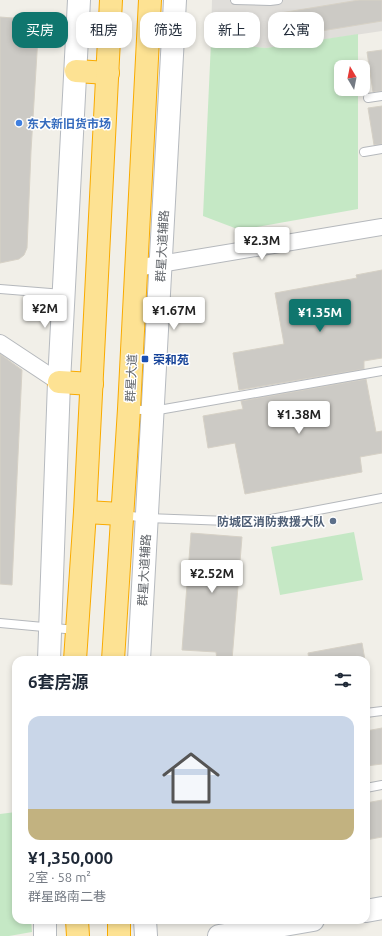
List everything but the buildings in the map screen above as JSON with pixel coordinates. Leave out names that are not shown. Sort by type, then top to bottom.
[{"type":"highway","points":[[75,656],[85,512],[112,0]]},
{"type":"highway","name":"群星大道","points":[[113,656],[129,409],[150,0]]},
{"type":"highway","points":[[76,71],[108,72]]},
{"type":"highway","points":[[59,382],[92,384]]},
{"type":"highway","points":[[85,512],[122,514]]},
{"type":"highway","points":[[77,924],[78,936]]},
{"type":"highway","points":[[119,924],[120,936]]},
{"type":"street","points":[[49,656],[59,382],[79,0]]},
{"type":"street","name":"群星大道辅路","points":[[139,656],[175,0]]},
{"type":"street","points":[[136,268],[382,227]]},
{"type":"street","points":[[0,343],[59,382]]},
{"type":"street","points":[[370,910],[382,908]]},
{"type":"street","points":[[45,924],[45,936]]},
{"type":"street","points":[[145,924],[146,936]]},
{"type":"street","points":[[218,936],[289,924]]},
{"type":"lane","points":[[234,0],[278,0]]},
{"type":"lane","points":[[368,98],[382,96]]},
{"type":"lane","points":[[364,152],[382,149]]},
{"type":"lane","points":[[0,289],[64,294]]},
{"type":"lane","points":[[129,409],[153,411],[382,371]]},
{"type":"lane","points":[[122,514],[147,518],[255,522],[382,498]]},
{"type":"lane","points":[[0,623],[76,630]]},
{"type":"lane","points":[[370,713],[382,711]]},
{"type":"lane","points":[[370,787],[382,785]]},
{"type":"shaded area","points":[[212,0],[382,0],[382,31],[324,40],[324,12],[268,12],[268,48],[260,47],[260,12],[212,12]]},
{"type":"green space","points":[[358,34],[358,60],[334,60],[334,96],[358,96],[358,209],[240,230],[203,216],[211,48],[324,48],[324,39]]},
{"type":"green space","points":[[354,532],[363,580],[280,595],[271,547]]},
{"type":"green space","points":[[12,812],[12,924],[31,924],[32,932],[9,936],[0,936],[0,814]]},
{"type":"place","name":"东大新旧货市场","points":[[19,123]]},
{"type":"place","name":"荣和苑","points":[[145,359]]},
{"type":"place","name":"防城区消防救援大队","points":[[333,521]]}]
